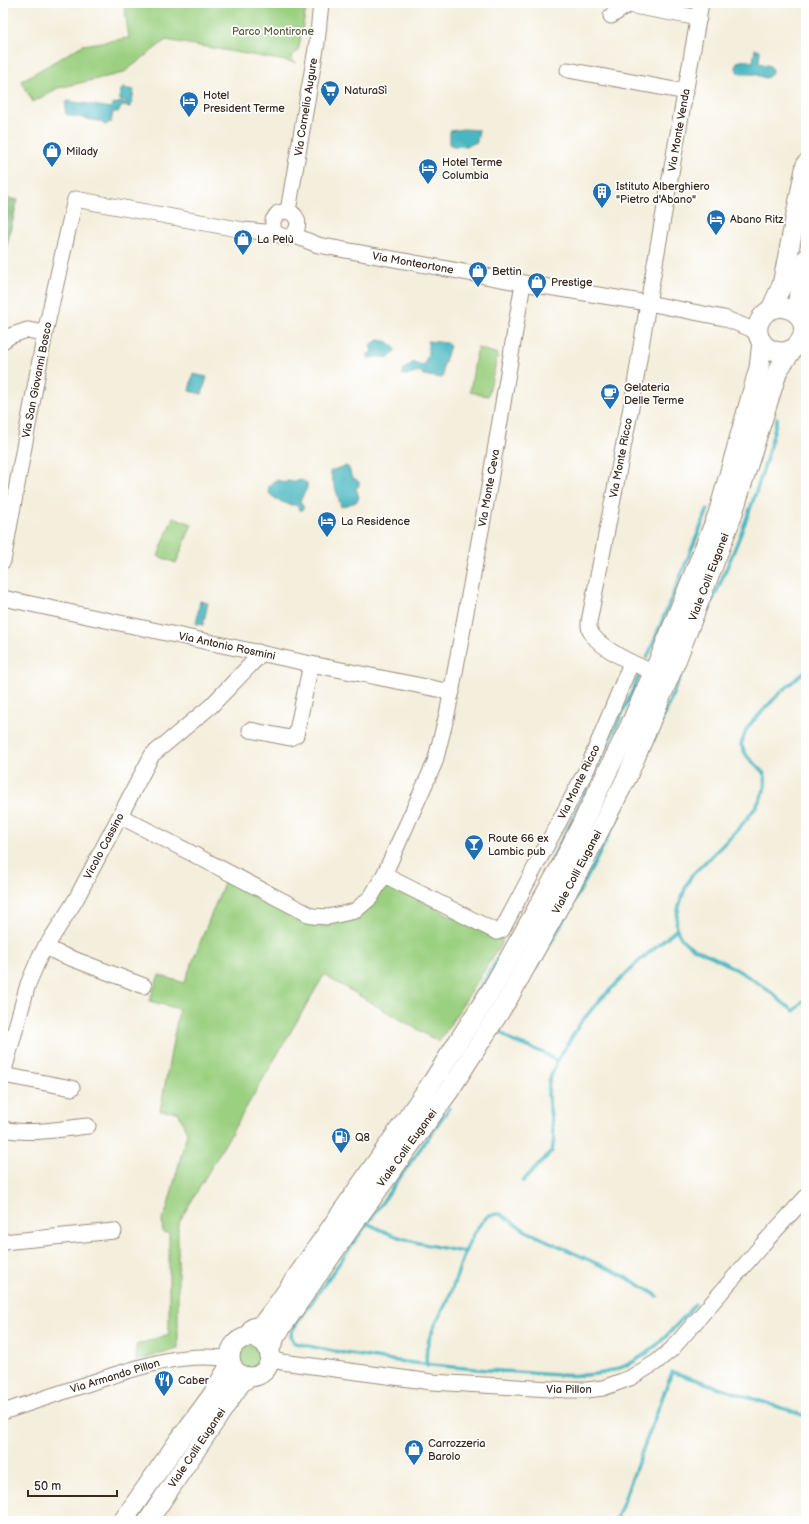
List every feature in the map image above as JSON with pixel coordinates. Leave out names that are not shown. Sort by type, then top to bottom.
[{"type":"main road","name":"Viale Colli Euganei","points":[[123,1521],[213,1394],[230,1361],[233,1346],[243,1338],[250,1336],[254,1328],[262,1325],[275,1308],[433,1081],[493,987],[560,868],[610,768],[653,672],[718,514],[759,368],[761,340],[759,325],[768,312],[782,285],[806,164]]},
{"type":"main road","points":[[801,334],[798,308],[806,259]]},
{"type":"main road","points":[[768,312],[777,307],[791,309],[801,334]]},
{"type":"main road","name":"Viale Colli Euganei","points":[[148,1521],[240,1384],[248,1377],[261,1375],[269,1365],[270,1354],[276,1335],[448,1090],[509,997],[576,876],[628,777],[676,661],[731,519],[778,370],[801,334]]},
{"type":"main road","points":[[761,340],[766,346],[776,352],[782,352],[801,334]]},
{"type":"main road","points":[[250,1336],[262,1340],[270,1354]]},
{"type":"main road","points":[[230,1361],[237,1373],[248,1377]]},
{"type":"street","name":"Via Cornelio Augure","points":[[288,211],[317,43],[322,3]]},
{"type":"street","name":"Via Monte Venda","points":[[648,303],[702,3]]},
{"type":"street","points":[[611,16],[628,5],[699,18]]},
{"type":"street","points":[[568,70],[686,92]]},
{"type":"street","name":"Via Monteortone","points":[[75,199],[243,230],[276,233],[284,237],[293,235],[318,245],[523,283],[648,303],[724,318]]},
{"type":"street","name":"Via San Giovanni Bosco","points":[[3,561],[7,522],[45,333],[75,199]]},
{"type":"street","points":[[276,233],[272,225],[274,218],[278,213],[288,211],[295,215],[298,223],[296,231],[293,235]]},
{"type":"street","name":"Via Monte Ceva","points":[[120,816],[312,916],[328,917],[355,911],[371,897],[384,875],[436,762],[452,692],[490,487],[523,283]]},
{"type":"street","name":"Via Monte Ricco","points":[[648,303],[633,397],[589,622],[590,630],[599,642],[631,663],[653,672]]},
{"type":"street","points":[[724,318],[749,318],[768,312]]},
{"type":"street","points":[[724,318],[751,329],[761,340]]},
{"type":"street","points":[[3,341],[10,336],[27,330],[45,333]]},
{"type":"street","name":"Via Antonio Rosmini","points":[[3,598],[310,664],[452,692]]},
{"type":"street","name":"Vicolo Cassino","points":[[3,1075],[28,984],[45,947],[75,901],[152,755],[210,706],[257,658],[258,652]]},
{"type":"street","name":"Via Monte Ricco","points":[[384,875],[497,932],[502,930],[588,767],[631,663]]},
{"type":"street","points":[[250,730],[290,738],[296,735],[310,664]]},
{"type":"street","points":[[45,947],[144,986]]},
{"type":"street","points":[[3,1075],[72,1088]]},
{"type":"street","points":[[3,1129],[14,1131],[31,1131],[88,1126]]},
{"type":"street","name":"Via Pillon","points":[[270,1354],[282,1362],[432,1382],[568,1390],[603,1388],[630,1378],[655,1363],[672,1349],[752,1256],[806,1197]]},
{"type":"street","points":[[3,1242],[114,1231]]},
{"type":"street","name":"Via Armando Pillon","points":[[3,1412],[101,1379],[160,1362],[179,1358],[204,1356],[230,1361]]},
{"type":"green space","name":"Parco Montirone","points":[[124,3],[307,3],[298,52],[294,53],[291,57],[292,60],[297,63],[166,40],[123,73],[58,88],[33,102],[21,81],[83,45],[129,38]]},
{"type":"green space","points":[[3,197],[18,200],[3,261]]},
{"type":"green space","points":[[477,348],[498,354],[488,396],[470,392]]},
{"type":"green space","points":[[173,517],[192,524],[176,563],[158,556]]},
{"type":"green space","points":[[225,880],[308,923],[330,925],[357,917],[387,884],[503,941],[439,1042],[324,975],[178,1224],[178,1349],[136,1361],[136,1345],[169,1334],[169,1233],[163,1233],[162,1220],[167,1209],[187,1133],[178,1112],[160,1111],[179,1009],[149,1001],[159,975],[184,983]]},
{"type":"green space","points":[[250,1344],[259,1348],[263,1357],[259,1366],[250,1370],[241,1366],[237,1357],[241,1348]]},
{"type":"water","points":[[755,49],[760,50],[759,63],[772,68],[770,76],[765,78],[754,74],[738,73],[736,68],[737,62],[744,60],[753,62]]},
{"type":"water","points":[[123,88],[134,90],[131,107],[122,106],[118,112],[113,112],[111,123],[108,122],[107,125],[103,124],[103,122],[67,115],[65,113],[66,102],[69,101],[111,108],[113,104],[122,102],[127,103],[127,101],[120,100],[119,97]]},
{"type":"water","points":[[463,129],[479,130],[477,142],[464,146],[450,145],[450,131]]},
{"type":"water","points":[[379,340],[391,344],[395,349],[394,353],[390,357],[374,357],[369,359],[367,355],[372,352],[370,345]]},
{"type":"water","points":[[428,341],[447,343],[450,346],[443,367],[443,377],[423,375],[420,371],[406,375],[402,374],[404,369],[414,362],[421,366],[424,365],[428,354]]},
{"type":"water","points":[[193,374],[207,377],[202,394],[189,391]]},
{"type":"water","points":[[346,466],[349,468],[352,479],[354,478],[359,482],[359,486],[356,488],[359,498],[356,502],[341,507],[330,471]]},
{"type":"water","points":[[277,480],[287,483],[287,481],[294,482],[301,480],[307,483],[307,488],[300,501],[304,508],[301,511],[296,505],[289,505],[282,502],[269,493],[268,489],[270,485]]},
{"type":"water","points":[[200,601],[208,603],[203,625],[196,624]]},
{"type":"waterway","points":[[697,634],[746,521],[760,480],[777,418]]},
{"type":"waterway","points":[[647,658],[708,509]]},
{"type":"waterway","points":[[536,968],[577,896],[616,822],[651,746],[683,669]]},
{"type":"waterway","points":[[806,670],[779,694],[746,730],[741,745],[747,756],[760,768],[764,774],[764,789],[759,802],[749,816],[724,844],[691,876],[680,902],[676,923],[679,935],[687,944],[745,974],[794,1011],[806,998]]},
{"type":"waterway","points":[[544,877],[641,672]]},
{"type":"waterway","points":[[523,1181],[552,1151],[554,1139],[548,1095],[549,1081],[557,1061],[581,1022],[600,1000],[637,963],[677,929]]},
{"type":"waterway","points":[[473,1000],[503,950]]},
{"type":"waterway","points":[[498,1030],[512,1041],[544,1053],[557,1061]]},
{"type":"waterway","points":[[449,1108],[295,1326],[291,1334],[291,1337],[295,1343],[350,1354],[433,1365],[552,1375],[588,1375],[611,1371],[624,1366],[647,1353],[668,1334],[695,1304]]},
{"type":"waterway","points":[[427,1366],[426,1356],[429,1338],[449,1297],[464,1253],[474,1233],[489,1215],[500,1214],[526,1231],[624,1276],[658,1296]]},
{"type":"waterway","points":[[367,1223],[402,1238],[426,1245],[464,1252]]},
{"type":"waterway","points":[[616,1521],[672,1372],[806,1416]]},
{"type":"place","name":"NaturaSì","points":[[330,107]]},
{"type":"place","name":"Hotel President Terme","points":[[189,118]]},
{"type":"place","name":"Milady","points":[[52,168]]},
{"type":"place","name":"Hotel Terme Columbia","points":[[428,185]]},
{"type":"place","name":"Istituto Alberghiero \"Pietro d'Abano\"","points":[[602,209]]},
{"type":"place","name":"Abano Ritz","points":[[716,236]]},
{"type":"place","name":"La Pelù","points":[[243,256]]},
{"type":"place","name":"Bettin","points":[[478,288]]},
{"type":"place","name":"Prestige","points":[[537,299]]},
{"type":"place","name":"Gelateria Delle Terme","points":[[610,410]]},
{"type":"place","name":"La Residence","points":[[327,538]]},
{"type":"place","name":"Route 66 ex Lambic pub","points":[[474,861]]},
{"type":"place","name":"Q8","points":[[341,1154]]},
{"type":"place","name":"Caber","points":[[164,1397]]},
{"type":"place","name":"Carrozzeria Barolo","points":[[414,1466]]}]
